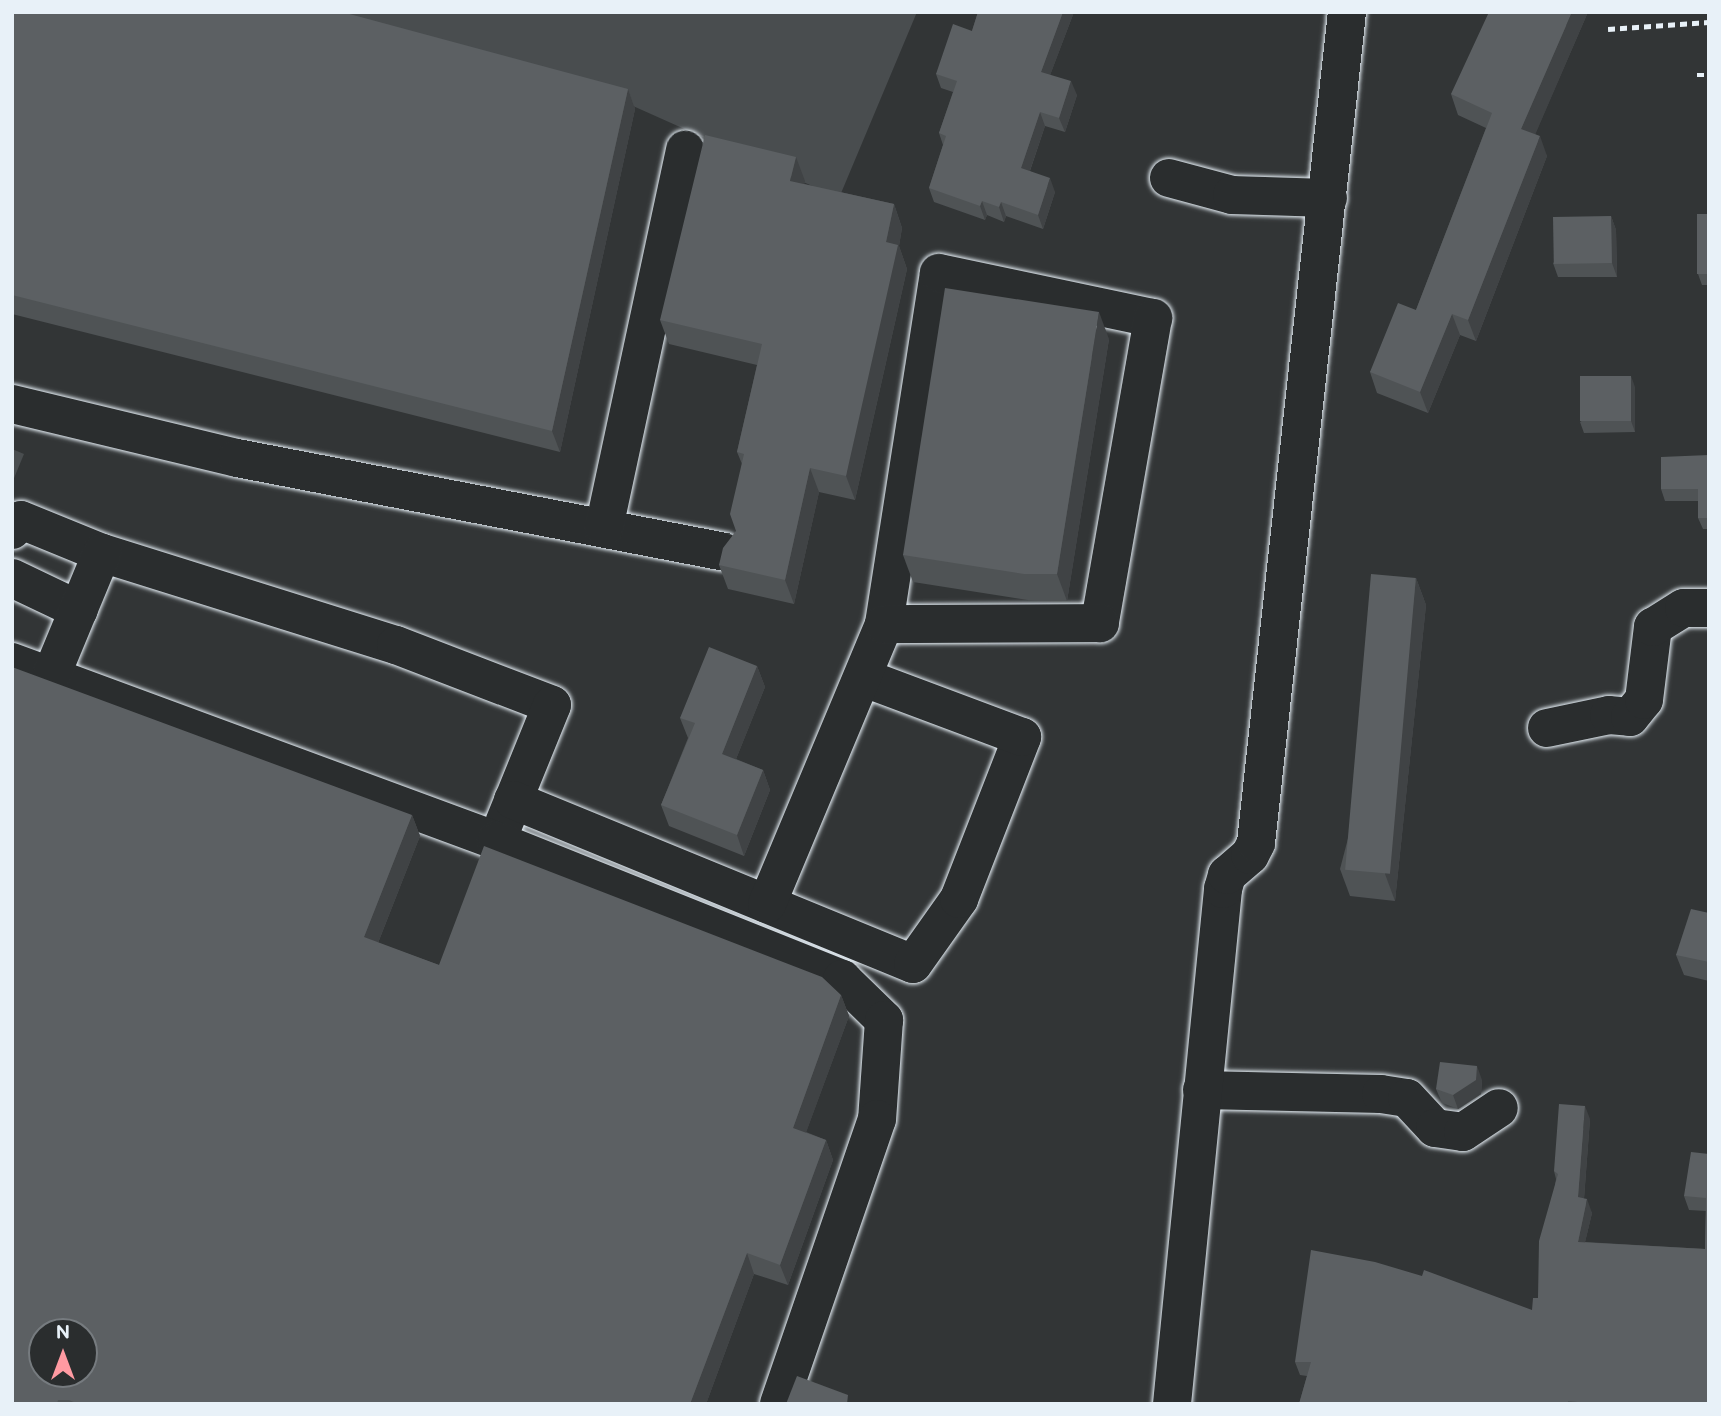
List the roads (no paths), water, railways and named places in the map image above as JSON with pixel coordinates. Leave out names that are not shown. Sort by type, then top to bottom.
[{"type":"street","points":[[1172,1404],[1223,889],[1227,875],[1250,855],[1256,843],[1288,524],[1328,198],[1346,12]]},
{"type":"street","points":[[604,528],[685,150]]},
{"type":"street","points":[[1169,178],[1232,195],[1328,198]]},
{"type":"street","points":[[767,904],[864,678],[884,624],[939,273],[1153,318],[1100,622],[884,624]]},
{"type":"street","points":[[12,404],[237,458],[723,552]]},
{"type":"street","points":[[12,530],[21,520],[102,553],[396,645],[552,705],[498,841]]},
{"type":"street","points":[[51,676],[102,553]]},
{"type":"street","points":[[12,578],[79,610]]},
{"type":"street","points":[[1547,729],[1609,715],[1629,717],[1644,700],[1653,627],[1684,608],[1709,608]]},
{"type":"street","points":[[12,662],[498,841],[842,979],[884,1020],[877,1119],[779,1404]]},
{"type":"street","points":[[513,800],[913,964],[959,899],[1022,737],[864,678]]},
{"type":"street","points":[[1202,1090],[1381,1094],[1407,1098],[1435,1128],[1463,1132],[1499,1108]]}]
